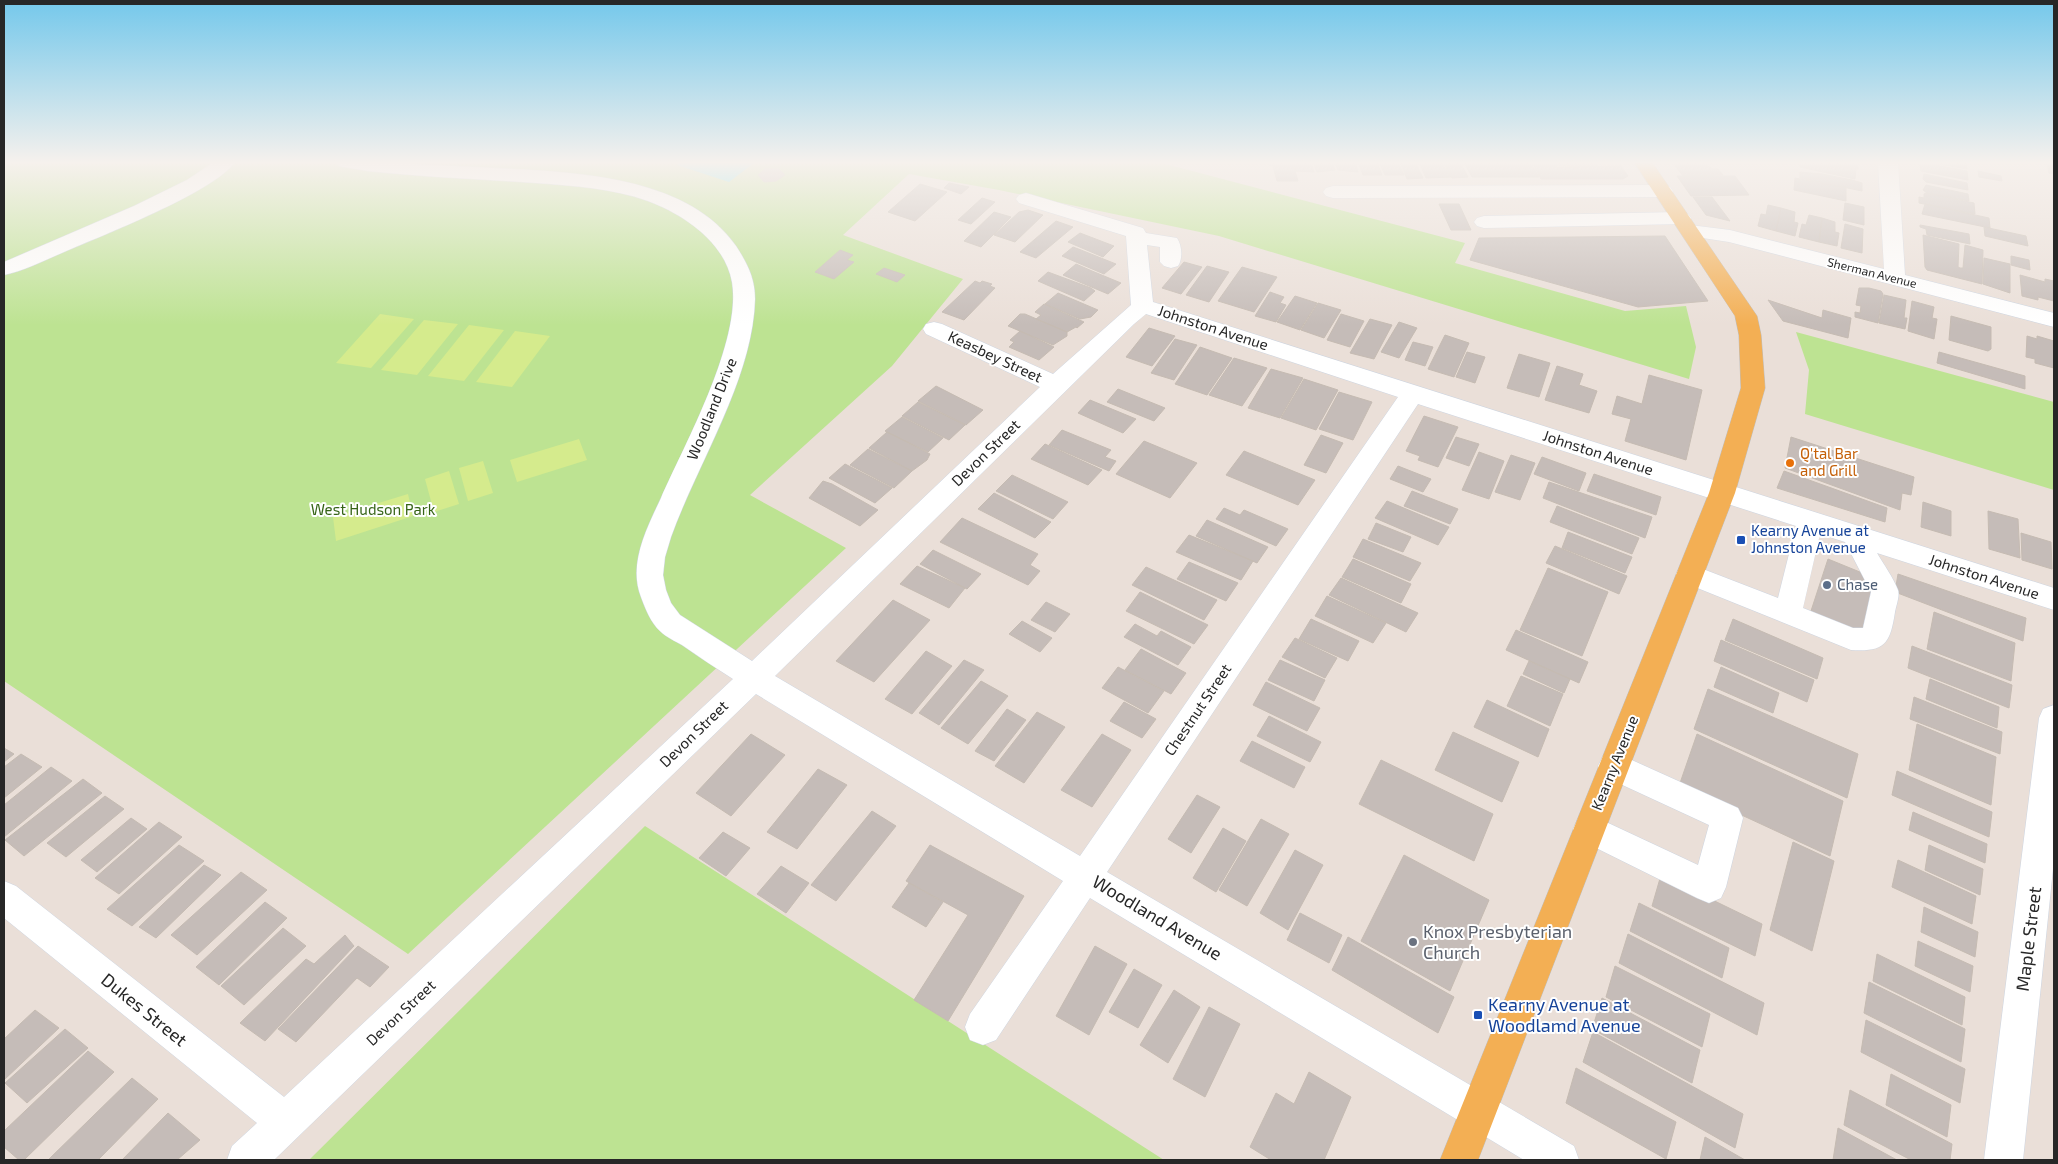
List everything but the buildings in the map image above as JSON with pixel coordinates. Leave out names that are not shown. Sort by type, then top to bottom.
[{"type":"main road","name":"Kearny Avenue","points":[[1459,1160],[1722,493],[1752,397],[1753,370],[1750,335],[1741,306],[1680,216]]},
{"type":"street","points":[[4,249],[83,216]]},
{"type":"street","points":[[4,269],[128,216]]},
{"type":"street","name":"Woodland Drive","points":[[693,216],[720,242],[738,268],[743,281],[744,296],[732,361],[663,524],[650,569],[651,584],[654,599],[660,611],[670,623],[753,678]]},
{"type":"street","points":[[1079,216],[1137,235],[1170,242],[1171,262]]},
{"type":"street","points":[[1891,216],[1895,279]]},
{"type":"street","name":"Sherman Avenue","points":[[1484,222],[1685,224],[2054,320]]},
{"type":"street","points":[[1137,235],[1142,307]]},
{"type":"street","name":"Devon Street","points":[[246,1160],[753,678],[1056,385],[1126,319],[1142,307]]},
{"type":"street","name":"Johnston Avenue","points":[[1142,307],[1156,309],[1413,394],[2054,600]]},
{"type":"street","name":"Keasbey Street","points":[[934,329],[1056,385]]},
{"type":"street","name":"Chestnut Street","points":[[983,1028],[1413,394]]},
{"type":"street","points":[[1788,614],[1810,521]]},
{"type":"street","points":[[1690,574],[1851,639],[1868,640],[1877,634],[1885,592],[1855,536]]},
{"type":"street","name":"Woodland Avenue","points":[[753,678],[1560,1160]]},
{"type":"street","name":"Maple Street","points":[[2003,1160],[2054,718]]},
{"type":"street","points":[[1589,829],[1709,887],[1727,818],[1614,766]]},
{"type":"street","name":"Dukes Street","points":[[4,897],[285,1122]]},
{"type":"green space","name":"West Hudson Park","points":[[4,216],[863,216],[843,235],[963,279],[892,366],[750,495],[846,548],[408,954],[4,681]]},
{"type":"green space","name":"West Hudson Park","points":[[1125,216],[1364,216],[1465,243],[1455,263],[1625,311],[1686,306],[1696,347],[1689,379],[1219,236]]},
{"type":"green space","points":[[380,314],[414,319],[371,368],[336,363]]},
{"type":"green space","points":[[424,320],[458,324],[417,375],[381,370]]},
{"type":"green space","points":[[469,325],[504,330],[464,381],[428,376]]},
{"type":"green space","points":[[515,331],[550,336],[512,387],[476,382]]},
{"type":"green space","points":[[1796,332],[2054,402],[2054,490],[1805,414],[1809,370]]},
{"type":"green space","points":[[579,439],[587,460],[517,482],[510,460]]},
{"type":"green space","points":[[483,461],[493,493],[468,501],[459,468]]},
{"type":"green space","points":[[449,471],[459,504],[434,512],[425,479]]},
{"type":"green space","points":[[408,494],[413,516],[336,541],[333,517]]},
{"type":"green space","points":[[645,826],[1164,1160],[309,1160]]},
{"type":"place","name":"Q'tal Bar and Grill","points":[[1790,463]]},
{"type":"place","name":"Kearny Avenue at Johnston Avenue","points":[[1741,540]]},
{"type":"place","name":"Chase","points":[[1827,585]]},
{"type":"place","name":"Knox Presbyterian Church","points":[[1413,942]]},
{"type":"place","name":"Kearny Avenue at Woodlamd Avenue","points":[[1478,1015]]}]
